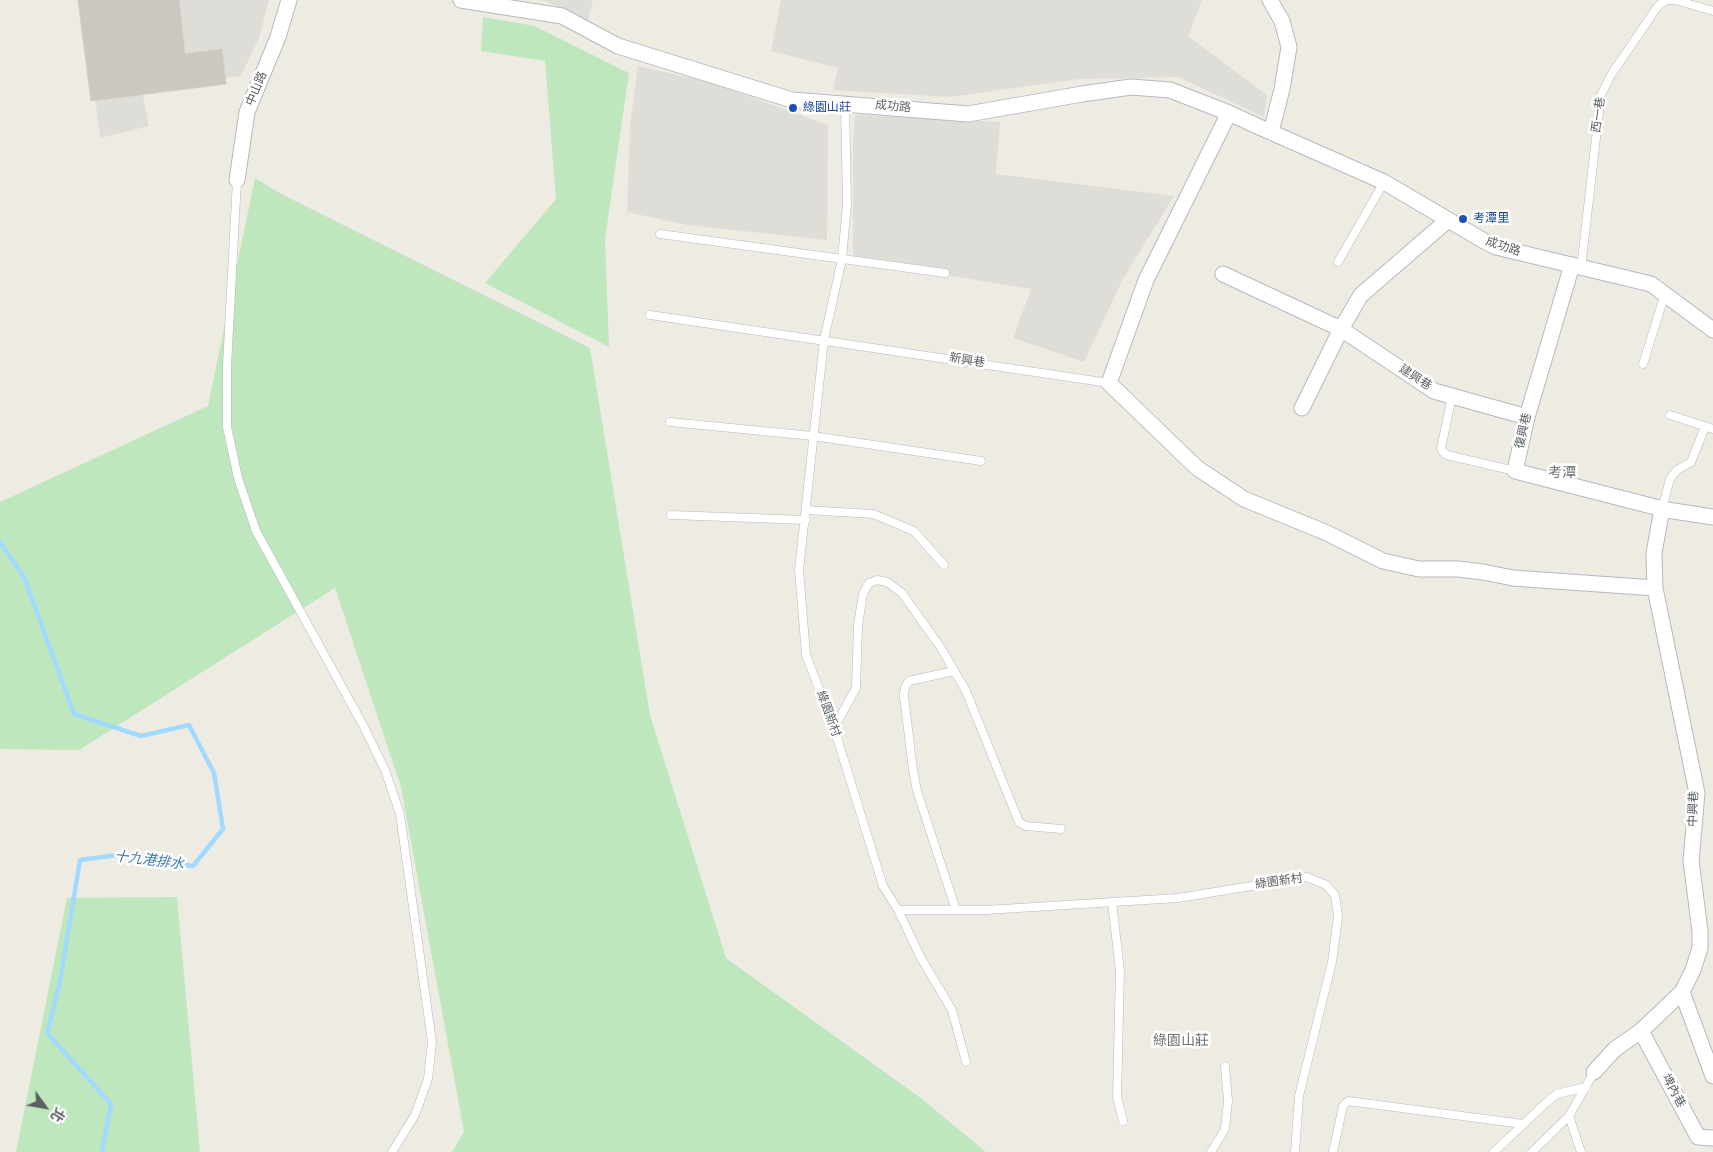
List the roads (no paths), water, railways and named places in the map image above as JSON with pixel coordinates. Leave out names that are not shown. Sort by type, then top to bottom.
[{"type":"street","name":"中山路","points":[[237,180],[247,112],[278,37],[289,0]]},
{"type":"street","name":"成功路","points":[[461,0],[562,16],[618,46],[792,100],[968,114],[1131,87],[1170,90],[1229,112],[1384,182],[1496,247],[1651,284],[1713,330]]},
{"type":"street","points":[[1270,0],[1282,21],[1289,47],[1282,90],[1271,132]]},
{"type":"street","points":[[1229,112],[1146,280],[1109,383],[1197,468],[1236,494],[1327,533],[1383,561],[1419,569],[1483,572],[1513,578],[1654,588]]},
{"type":"street","points":[[1302,408],[1341,329],[1361,295],[1448,220]]},
{"type":"street","name":"復興巷","points":[[1515,471],[1527,417],[1576,266]]},
{"type":"street","name":"建興巷","points":[[1223,274],[1341,329],[1427,387],[1527,417]]},
{"type":"street","points":[[1515,471],[1662,508],[1713,517]]},
{"type":"street","name":"中興巷","points":[[1594,1072],[1615,1049],[1641,1031],[1682,992],[1693,970],[1700,948],[1700,931],[1692,861],[1697,793],[1654,588],[1654,552],[1662,508]]},
{"type":"street","points":[[1682,992],[1713,1076]]},
{"type":"street","name":"埤內巷","points":[[1641,1031],[1698,1137],[1713,1138]]},
{"type":"lane","name":"西一巷","points":[[1576,266],[1601,95],[1611,75],[1658,6],[1666,0],[1676,0],[1713,11]]},
{"type":"lane","points":[[814,436],[824,340],[842,259],[847,204],[845,103]]},
{"type":"lane","points":[[237,180],[227,366],[227,428],[238,478],[256,531],[363,725],[385,770],[400,814],[432,1042],[428,1079],[415,1115],[392,1152]]},
{"type":"lane","points":[[1338,262],[1384,182]]},
{"type":"lane","points":[[660,234],[946,273]]},
{"type":"lane","points":[[1643,364],[1665,294]]},
{"type":"lane","name":"新興巷","points":[[650,315],[1109,383]]},
{"type":"lane","points":[[1452,396],[1441,449],[1443,452],[1515,471]]},
{"type":"lane","points":[[1662,508],[1670,478],[1677,470],[1691,462],[1709,428],[1670,415]]},
{"type":"lane","points":[[670,422],[814,436],[981,461]]},
{"type":"lane","name":"綠園新村","points":[[814,436],[799,570],[806,655],[834,728],[883,886],[898,910],[921,958],[952,1010],[966,1062]]},
{"type":"lane","points":[[806,510],[873,514],[914,531],[944,565]]},
{"type":"lane","points":[[671,515],[806,520]]},
{"type":"lane","points":[[834,728],[856,688],[858,624],[862,594],[869,583],[878,580],[887,582],[902,593],[941,648],[966,691],[1020,822],[1026,826],[1061,829]]},
{"type":"lane","points":[[954,671],[909,681],[905,687],[904,696],[917,791],[956,910]]},
{"type":"lane","name":"綠園新村","points":[[898,910],[986,910],[1178,898],[1307,878],[1326,885],[1335,895],[1338,918],[1332,962],[1299,1096],[1295,1152]]},
{"type":"lane","points":[[1112,902],[1120,971],[1117,1097],[1123,1121]]},
{"type":"lane","points":[[1211,1152],[1225,1129],[1228,1101],[1225,1066]]},
{"type":"lane","points":[[1532,1152],[1569,1116],[1594,1072]]},
{"type":"lane","points":[[1494,1152],[1557,1094],[1586,1087]]},
{"type":"lane","points":[[1333,1152],[1344,1106],[1348,1101],[1523,1124]]},
{"type":"lane","points":[[1569,1116],[1581,1152]]},
{"type":"waterway","name":"十九港排水","points":[[0,542],[24,577],[74,714],[141,736],[189,725],[214,773],[223,829],[193,866],[118,855],[80,860],[60,982],[47,1033],[111,1104],[102,1152]]},
{"type":"place","name":"綠園山莊","points":[[793,108]]},
{"type":"place","name":"考潭里","points":[[1463,219]]},
{"type":"district","name":"考潭","points":[[1562,474]]},
{"type":"district","name":"綠園山莊","points":[[1181,1042]]}]
